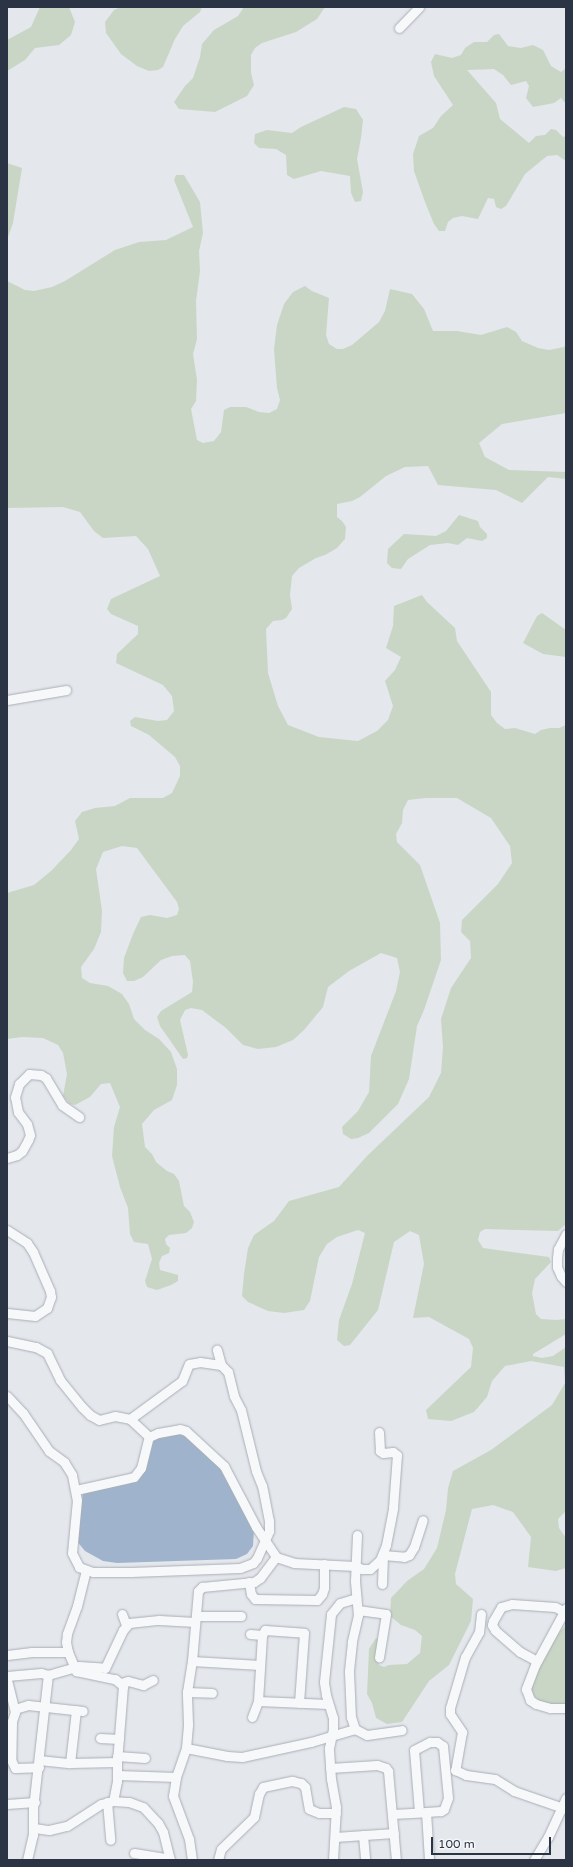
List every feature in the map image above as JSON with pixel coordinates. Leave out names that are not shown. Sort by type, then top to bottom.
[{"type":"street","points":[[399,28],[418,7]]},
{"type":"street","points":[[7,700],[66,690]]},
{"type":"street","points":[[7,1158],[22,1151],[28,1140],[28,1124],[18,1112],[16,1097],[19,1084],[29,1074],[41,1075],[46,1078],[62,1105],[79,1117]]},
{"type":"street","points":[[7,1230],[27,1243],[33,1252],[50,1291],[51,1297],[47,1308],[35,1316],[7,1313]]},
{"type":"street","points":[[566,1234],[558,1249],[557,1266],[561,1276],[566,1282]]},
{"type":"street","points":[[7,1341],[36,1347],[47,1354],[60,1380],[82,1407],[94,1418],[98,1420],[115,1416],[130,1419],[149,1437]]},
{"type":"street","points":[[7,1396],[28,1419],[49,1451],[68,1467],[76,1490],[77,1500],[72,1553],[76,1564],[86,1570],[131,1572],[240,1568],[253,1563],[265,1539],[269,1526],[262,1486],[256,1471],[241,1410],[234,1396],[228,1372],[221,1365],[217,1350]]},
{"type":"street","points":[[130,1419],[182,1381],[189,1364],[200,1362],[221,1365]]},
{"type":"street","points":[[76,1490],[134,1477],[141,1468],[149,1437],[152,1434],[180,1429],[186,1431],[214,1455],[224,1466],[256,1527],[276,1557],[294,1563],[355,1566],[362,1569],[370,1569],[376,1565],[383,1555]]},
{"type":"street","points":[[379,1432],[380,1451],[382,1453],[393,1452],[397,1455],[393,1508],[383,1555],[382,1584]]},
{"type":"street","points":[[383,1555],[404,1557],[409,1555],[414,1547],[423,1520]]},
{"type":"street","points":[[356,1729],[350,1709],[349,1672],[352,1642],[358,1619],[355,1566],[357,1535]]},
{"type":"street","points":[[192,1860],[189,1839],[173,1796],[176,1777],[186,1748],[188,1724],[187,1692],[192,1661],[199,1588],[249,1582],[260,1578],[276,1557]]},
{"type":"street","points":[[249,1582],[251,1594],[255,1599],[317,1600],[322,1594],[324,1588],[324,1564]]},
{"type":"street","points":[[86,1570],[77,1606],[67,1634],[68,1652],[73,1667],[76,1671],[104,1676],[121,1683],[128,1681],[143,1685],[153,1680]]},
{"type":"street","points":[[333,1860],[336,1813],[329,1748],[333,1718],[328,1704],[324,1682],[331,1614],[340,1603],[356,1598]]},
{"type":"street","points":[[537,1661],[520,1652],[495,1630],[492,1625],[496,1614],[501,1607],[512,1604],[564,1609],[537,1661],[528,1683],[527,1694],[530,1700],[536,1704],[550,1708],[566,1708]]},
{"type":"street","points":[[358,1610],[386,1614],[379,1657]]},
{"type":"street","points":[[496,1614],[479,1613],[479,1632],[465,1657],[450,1708],[450,1714],[462,1732],[455,1770],[466,1775],[495,1779],[514,1791],[564,1808]]},
{"type":"street","points":[[122,1614],[126,1625]]},
{"type":"street","points":[[7,1676],[42,1673],[48,1675],[73,1667],[85,1666],[105,1668],[126,1625],[133,1622],[241,1616]]},
{"type":"street","points":[[252,1718],[258,1701],[262,1635],[265,1630],[304,1633],[299,1703]]},
{"type":"street","points":[[250,1634],[262,1635]]},
{"type":"street","points":[[7,1655],[32,1652],[68,1652]]},
{"type":"street","points":[[192,1661],[260,1664]]},
{"type":"street","points":[[27,1860],[34,1828],[33,1815],[48,1675]]},
{"type":"street","points":[[7,1680],[15,1709],[9,1757],[15,1768],[39,1764],[145,1758]]},
{"type":"street","points":[[110,1840],[110,1801],[117,1775],[123,1690],[121,1683]]},
{"type":"street","points":[[187,1692],[212,1693]]},
{"type":"street","points":[[258,1701],[328,1704]]},
{"type":"street","points":[[15,1709],[28,1706],[44,1706],[80,1711],[70,1763]]},
{"type":"street","points":[[186,1748],[227,1756],[242,1757],[311,1742],[356,1729],[367,1735],[402,1730]]},
{"type":"street","points":[[100,1738],[119,1740]]},
{"type":"street","points":[[392,1814],[422,1812],[441,1811],[444,1809],[448,1798],[443,1746],[437,1742],[430,1742],[414,1750],[422,1812],[430,1860]]},
{"type":"street","points":[[330,1768],[377,1765],[386,1768],[389,1776],[396,1860]]},
{"type":"street","points":[[117,1775],[176,1777]]},
{"type":"street","points":[[218,1860],[221,1849],[254,1817],[259,1794],[263,1787],[292,1781],[301,1783],[305,1787],[307,1806],[309,1809],[319,1813],[336,1813]]},
{"type":"street","points":[[534,1860],[564,1808],[566,1798]]},
{"type":"street","points":[[34,1828],[49,1830],[67,1826],[94,1807],[110,1801],[137,1804],[149,1813],[163,1832],[170,1860],[134,1854]]},
{"type":"street","points":[[7,1804],[35,1802]]},
{"type":"street","points":[[335,1837],[394,1833]]},
{"type":"street","points":[[363,1835],[365,1860]]},
{"type":"green space","points":[[40,7],[69,7],[75,22],[71,35],[59,45],[35,48],[25,60],[7,71],[7,40],[31,27]]},
{"type":"green space","points":[[121,7],[202,7],[200,12],[183,26],[175,39],[163,67],[158,70],[149,71],[137,66],[121,54],[106,33],[105,22],[114,10]]},
{"type":"green space","points":[[244,7],[325,7],[317,19],[296,32],[262,43],[255,48],[251,55],[251,73],[254,85],[247,96],[215,112],[179,109],[174,102],[185,86],[193,78],[200,57],[202,44],[214,30],[238,16]]},
{"type":"green space","points":[[499,34],[508,46],[521,48],[533,45],[543,50],[551,66],[561,72],[566,68],[566,104],[561,98],[554,103],[533,107],[526,98],[529,86],[526,81],[511,85],[503,75],[494,69],[467,70],[496,103],[500,119],[529,143],[536,136],[545,135],[551,129],[556,130],[563,137],[566,136],[566,161],[557,155],[547,156],[525,174],[506,206],[501,209],[496,207],[494,199],[488,198],[478,219],[462,216],[453,218],[448,222],[445,231],[439,231],[434,224],[414,171],[413,154],[419,136],[433,128],[441,116],[453,105],[434,76],[431,62],[435,54],[452,58],[461,55],[465,48],[474,42],[487,42],[494,35]]},
{"type":"green space","points":[[344,107],[356,109],[363,120],[357,159],[363,192],[361,201],[355,202],[351,193],[350,176],[321,171],[294,179],[287,175],[286,155],[276,149],[259,148],[254,143],[255,134],[267,130],[292,133],[301,127]]},
{"type":"green space","points":[[7,163],[22,168],[13,223],[7,240]]},
{"type":"green space","points":[[176,175],[184,175],[200,202],[203,233],[199,251],[200,271],[196,301],[197,339],[193,354],[197,380],[196,401],[191,409],[197,440],[203,443],[214,441],[221,432],[224,410],[230,407],[246,407],[259,412],[269,413],[277,409],[280,400],[277,388],[274,349],[277,325],[284,304],[293,292],[305,286],[312,291],[329,298],[326,335],[329,344],[337,349],[343,349],[352,345],[379,322],[385,311],[390,289],[412,294],[424,309],[433,331],[457,331],[481,335],[507,327],[516,332],[522,341],[538,348],[549,350],[564,347],[566,344],[566,413],[502,424],[479,443],[485,457],[509,470],[566,472],[566,479],[548,477],[522,503],[496,490],[438,485],[428,466],[405,467],[386,476],[360,497],[352,501],[337,504],[337,517],[346,527],[345,539],[337,548],[299,568],[292,576],[290,595],[292,609],[286,618],[273,621],[266,629],[268,673],[278,706],[288,725],[319,737],[358,741],[377,731],[388,720],[393,706],[385,681],[395,670],[401,657],[386,648],[393,626],[394,606],[422,595],[427,602],[455,628],[457,641],[491,692],[491,715],[497,723],[505,729],[515,728],[535,734],[541,730],[559,728],[566,725],[566,1224],[558,1231],[485,1229],[480,1232],[478,1240],[483,1248],[549,1257],[551,1262],[535,1279],[532,1293],[536,1314],[541,1319],[566,1319],[566,1334],[533,1354],[533,1356],[542,1358],[553,1356],[566,1347],[566,1511],[558,1519],[559,1528],[566,1538],[566,1568],[556,1571],[528,1567],[531,1537],[513,1512],[493,1505],[472,1509],[455,1574],[456,1584],[473,1599],[471,1621],[449,1665],[429,1681],[402,1722],[387,1724],[376,1718],[372,1703],[367,1694],[369,1649],[376,1638],[379,1639],[377,1659],[379,1665],[384,1667],[389,1665],[407,1664],[420,1653],[422,1636],[415,1630],[401,1625],[390,1616],[391,1598],[407,1581],[424,1569],[437,1548],[446,1510],[448,1488],[453,1471],[491,1450],[552,1405],[565,1383],[564,1367],[531,1361],[505,1366],[492,1381],[487,1397],[474,1412],[451,1421],[428,1419],[426,1410],[471,1367],[473,1348],[469,1339],[429,1317],[413,1318],[424,1264],[419,1235],[410,1231],[394,1242],[378,1310],[350,1345],[344,1346],[337,1340],[339,1320],[352,1284],[365,1233],[358,1230],[337,1237],[327,1244],[319,1257],[310,1301],[304,1310],[284,1313],[268,1311],[248,1302],[242,1296],[244,1274],[248,1248],[254,1235],[274,1221],[289,1201],[339,1187],[367,1156],[429,1097],[441,1073],[443,1047],[441,1019],[451,988],[471,958],[470,941],[461,932],[462,920],[498,884],[512,863],[510,846],[491,818],[457,798],[426,798],[408,800],[403,810],[402,823],[396,834],[397,842],[420,865],[440,923],[441,960],[417,1026],[409,1079],[398,1104],[369,1133],[358,1138],[351,1139],[343,1134],[342,1127],[358,1111],[369,1092],[371,1056],[396,991],[400,972],[397,958],[381,953],[349,971],[328,987],[323,1007],[304,1030],[293,1040],[276,1047],[258,1049],[243,1045],[226,1028],[202,1010],[191,1008],[185,1010],[180,1020],[188,1055],[187,1058],[183,1059],[160,1026],[157,1017],[161,1011],[192,992],[193,982],[190,961],[185,955],[172,956],[161,960],[143,977],[134,981],[127,981],[123,973],[124,958],[141,917],[150,915],[167,918],[177,915],[179,909],[177,902],[137,848],[122,846],[103,852],[96,869],[102,911],[101,932],[94,949],[81,967],[82,978],[90,983],[108,986],[122,994],[129,1004],[134,1019],[145,1030],[159,1039],[171,1052],[177,1069],[177,1085],[172,1100],[154,1110],[142,1124],[145,1147],[152,1154],[156,1162],[167,1171],[174,1174],[179,1181],[184,1206],[190,1212],[194,1222],[192,1228],[186,1233],[169,1235],[165,1239],[166,1244],[170,1248],[169,1253],[162,1256],[159,1263],[160,1270],[178,1275],[178,1281],[171,1285],[157,1290],[147,1287],[145,1281],[152,1259],[148,1244],[134,1242],[130,1234],[128,1208],[120,1187],[112,1156],[114,1127],[120,1107],[110,1083],[101,1084],[90,1097],[75,1105],[70,1104],[63,1096],[67,1074],[63,1053],[58,1045],[43,1038],[22,1037],[7,1039],[7,893],[34,885],[51,871],[71,850],[79,839],[75,821],[82,812],[95,808],[115,806],[130,798],[163,798],[172,793],[180,776],[180,766],[175,757],[149,735],[131,726],[130,721],[135,717],[158,721],[167,720],[174,711],[172,696],[163,685],[116,663],[117,654],[138,634],[138,626],[111,614],[107,609],[111,599],[160,576],[148,549],[136,536],[103,538],[94,531],[80,512],[63,507],[7,508],[7,281],[25,290],[34,291],[52,287],[65,281],[115,250],[139,242],[166,240],[193,227],[174,180]]},
{"type":"green space","points":[[459,515],[478,521],[480,527],[487,534],[487,538],[482,541],[467,538],[458,545],[448,543],[430,545],[408,559],[401,569],[392,568],[387,563],[388,549],[404,534],[436,536],[446,531]]},
{"type":"green space","points":[[542,613],[566,630],[566,657],[543,654],[523,643],[537,616]]},
{"type":"green space","points":[[566,1625],[566,1704],[549,1704],[539,1701],[531,1692],[534,1673],[555,1637]]},
{"type":"water","points":[[183,1434],[220,1468],[254,1530],[253,1546],[247,1554],[236,1559],[117,1563],[103,1561],[85,1551],[76,1540],[83,1493],[127,1484],[136,1480],[150,1443],[156,1437]]}]
